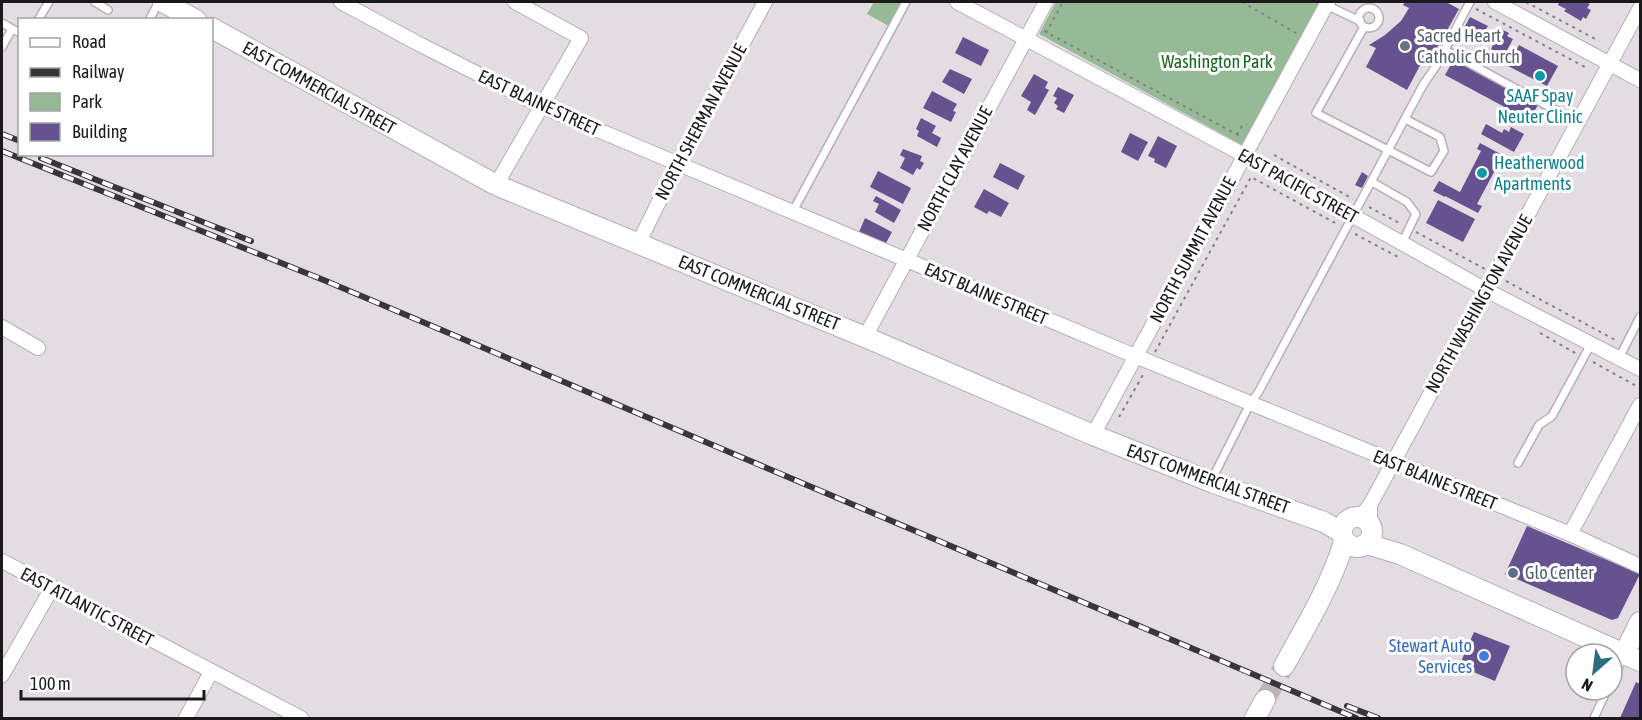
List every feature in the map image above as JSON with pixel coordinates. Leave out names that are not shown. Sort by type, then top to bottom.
[{"type":"street","points":[[161,2],[192,18]]},
{"type":"street","name":"EAST BLAINE STREET","points":[[341,2],[541,106],[906,261],[1392,463],[1570,534],[1641,566]]},
{"type":"street","points":[[495,185],[581,38],[515,2]]},
{"type":"street","name":"NORTH SHERMAN AVENUE","points":[[638,244],[677,165],[765,2]]},
{"type":"street","name":"EAST PACIFIC STREET","points":[[957,2],[1244,155],[1486,290],[1591,344],[1622,352],[1641,369]]},
{"type":"street","name":"NORTH CLAY AVENUE","points":[[866,337],[1046,2]]},
{"type":"street","points":[[1495,2],[1641,80]]},
{"type":"street","name":"NORTH SUMMIT AVENUE","points":[[1093,435],[1327,3]]},
{"type":"street","name":"NORTH WASHINGTON AVENUE","points":[[1284,666],[1392,463],[1641,8]]},
{"type":"street","name":"EAST COMMERCIAL STREET","points":[[213,29],[495,185],[866,337],[1093,435],[1211,482],[1357,532],[1400,554],[1632,658]]},
{"type":"street","points":[[2,327],[38,348]]},
{"type":"street","points":[[1570,534],[1641,405]]},
{"type":"street","name":"EAST ATLANTIC STREET","points":[[2,561],[301,718]]},
{"type":"street","points":[[2,675],[52,588]]},
{"type":"street","points":[[1632,658],[1641,622]]},
{"type":"street","points":[[186,718],[212,672]]},
{"type":"street","points":[[1255,718],[1265,700]]},
{"type":"lane","points":[[39,18],[48,2]]},
{"type":"lane","points":[[95,2],[108,10]]},
{"type":"lane","points":[[150,18],[161,2]]},
{"type":"lane","points":[[792,213],[906,2]]},
{"type":"lane","points":[[1327,3],[1362,24],[1316,113],[1431,172],[1444,151],[1440,137],[1405,119]]},
{"type":"lane","points":[[1211,482],[1250,404],[1470,3]]},
{"type":"lane","points":[[2,23],[18,32]]},
{"type":"lane","points":[[2,47],[12,29]]},
{"type":"lane","points":[[1445,50],[1578,123]]},
{"type":"lane","points":[[1371,182],[1407,202],[1416,214],[1402,243]]},
{"type":"lane","points":[[1622,352],[1641,317]]},
{"type":"lane","points":[[1518,464],[1539,425],[1552,416],[1591,344]]},
{"type":"lane","points":[[1594,718],[1601,702]]},
{"type":"path","points":[[1044,37],[1063,2]]},
{"type":"path","points":[[1242,2],[1301,36]]},
{"type":"path","points":[[1526,2],[1599,41]]},
{"type":"path","points":[[1470,3],[1585,67]]},
{"type":"path","points":[[1041,29],[1245,139]]},
{"type":"path","points":[[1274,156],[1477,265]]},
{"type":"path","points":[[1119,417],[1251,177],[1409,263]]},
{"type":"path","points":[[1514,285],[1622,352]]},
{"type":"path","points":[[1537,332],[1641,388]]},
{"type":"green space","points":[[874,2],[902,2],[889,26],[867,14]]},
{"type":"green space","name":"Washington Park","points":[[1056,2],[1320,2],[1244,146],[1039,34]]},
{"type":"building","name":"Sacred Heart Catholic Church","points":[[1405,2],[1446,2],[1459,9],[1430,61],[1424,58],[1407,90],[1366,67],[1376,48],[1369,45],[1401,21],[1409,8],[1403,5]]},
{"type":"building","points":[[1559,2],[1585,2],[1590,4],[1587,8],[1591,10],[1586,19],[1583,17],[1581,21],[1564,11],[1566,9],[1558,5]]},
{"type":"building","points":[[1470,17],[1488,26],[1485,31],[1481,29],[1475,41],[1462,32]]},
{"type":"building","points":[[1501,29],[1509,33],[1507,36],[1513,39],[1504,56],[1491,49]]},
{"type":"building","points":[[963,37],[989,50],[981,66],[955,53]]},
{"type":"building","name":"SAAF Spay Neuter Clinic","points":[[1519,45],[1558,66],[1547,86],[1508,66]]},
{"type":"building","points":[[1454,59],[1538,105],[1529,120],[1445,75]]},
{"type":"building","points":[[950,69],[972,79],[964,94],[942,82]]},
{"type":"building","points":[[1034,74],[1048,82],[1045,88],[1049,90],[1035,115],[1027,110],[1031,102],[1021,96]]},
{"type":"building","points":[[1058,87],[1074,95],[1064,113],[1056,109],[1058,106],[1054,103],[1057,98],[1053,96]]},
{"type":"building","points":[[932,91],[957,104],[951,122],[923,108]]},
{"type":"building","points":[[921,118],[936,126],[932,133],[941,138],[937,147],[917,136],[919,131],[916,129]]},
{"type":"building","points":[[1486,124],[1502,133],[1504,129],[1509,132],[1511,127],[1524,134],[1514,152],[1481,134]]},
{"type":"building","points":[[1130,133],[1148,142],[1138,161],[1121,152]]},
{"type":"building","points":[[1158,136],[1177,146],[1166,168],[1148,156]]},
{"type":"building","name":"Heatherwood Apartments","points":[[1480,143],[1508,158],[1505,164],[1500,161],[1477,204],[1482,206],[1478,213],[1433,191],[1439,181],[1460,192],[1481,151],[1477,149]]},
{"type":"building","points":[[903,149],[922,156],[920,161],[924,163],[913,175],[900,168],[905,158],[900,155]]},
{"type":"building","points":[[1000,163],[1025,176],[1018,190],[993,177]]},
{"type":"building","points":[[878,171],[911,188],[903,204],[870,187]]},
{"type":"building","points":[[1362,172],[1368,176],[1362,188],[1355,185]]},
{"type":"building","points":[[984,189],[1009,203],[1001,217],[989,211],[987,214],[974,207]]},
{"type":"building","points":[[876,196],[901,210],[894,223],[875,212],[879,204],[873,201]]},
{"type":"building","points":[[1438,200],[1475,219],[1463,242],[1426,223]]},
{"type":"building","points":[[865,218],[892,232],[885,245],[859,232]]},
{"type":"building","points":[[1527,526],[1640,574],[1618,618],[1612,620],[1505,574]]},
{"type":"building","name":"Stewart Auto Services","points":[[1474,632],[1510,646],[1495,681],[1459,666]]},
{"type":"building","points":[[1636,682],[1640,684],[1640,718],[1620,718]]},
{"type":"tunnel","points":[[1265,700],[1284,666]]},
{"type":"railway","points":[[2,134],[18,140]]},
{"type":"railway","points":[[2,151],[326,281],[1356,718]]},
{"type":"railway","points":[[41,158],[251,241]]},
{"type":"railway","points":[[1347,706],[1378,718]]},
{"type":"place","name":"Sacred Heart Catholic Church","points":[[1405,46]]},
{"type":"place","name":"SAAF Spay Neuter Clinic","points":[[1540,76]]},
{"type":"place","name":"Heatherwood Apartments","points":[[1482,173]]},
{"type":"place","name":"Glo Center","points":[[1513,573]]},
{"type":"place","name":"Stewart Auto Services","points":[[1484,656]]}]
